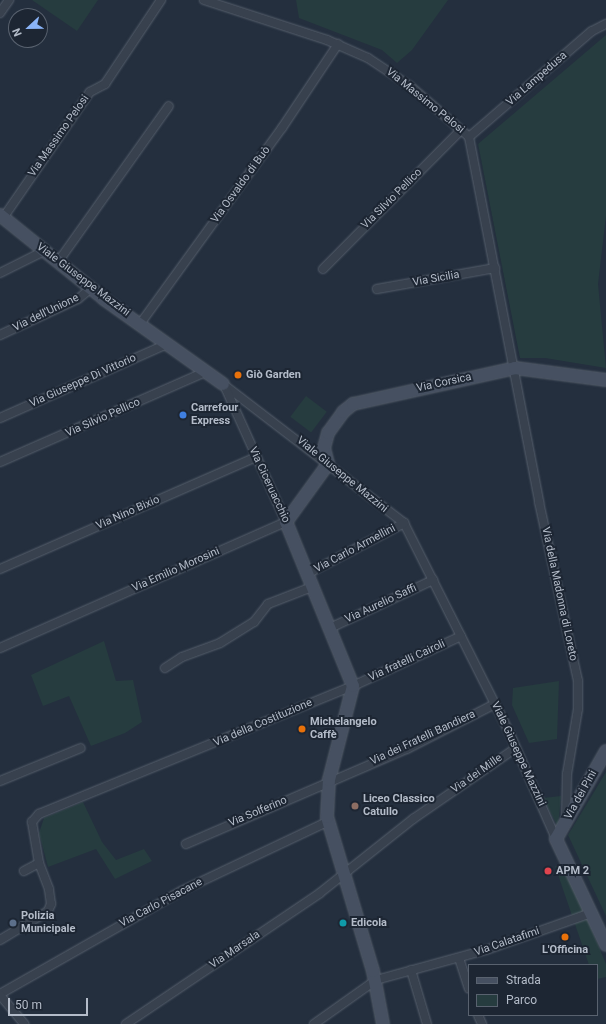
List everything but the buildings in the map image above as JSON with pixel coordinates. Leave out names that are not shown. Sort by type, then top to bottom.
[{"type":"main road","name":"Viale Giuseppe Mazzini","points":[[1,217],[91,288],[223,384]]},
{"type":"main road","name":"Via Corsica","points":[[328,464],[324,448],[328,433],[343,412],[353,404],[515,368],[606,380]]},
{"type":"main road","points":[[286,522],[328,464]]},
{"type":"main road","name":"Via Ciceruacchio","points":[[286,522],[353,686]]},
{"type":"main road","points":[[353,686],[329,780],[327,822],[376,980],[382,1024]]},
{"type":"main road","name":"Via dei Pini","points":[[556,839],[606,751]]},
{"type":"main road","points":[[556,839],[606,945]]},
{"type":"street","points":[[0,12],[8,0]]},
{"type":"street","name":"Via Massimo Pelosi","points":[[1,217],[90,92],[105,84],[161,0]]},
{"type":"street","name":"Via Massimo Pelosi","points":[[204,0],[338,44],[368,58],[400,78],[469,138],[515,368]]},
{"type":"street","name":"Via Lampedusa","points":[[469,138],[592,31],[606,24]]},
{"type":"street","name":"Via Osvaldo di Buò","points":[[140,324],[282,128],[338,44]]},
{"type":"street","points":[[58,262],[169,106]]},
{"type":"street","name":"Via Silvio Pellico","points":[[323,269],[461,130]]},
{"type":"street","points":[[0,273],[44,251]]},
{"type":"street","name":"Via Sicilia","points":[[377,289],[495,268]]},
{"type":"street","name":"Via dell'Unione","points":[[0,335],[78,299],[91,288]]},
{"type":"street","name":"Via Giuseppe Di Vittorio","points":[[0,418],[167,344]]},
{"type":"street","name":"Via della Madonna di Loreto","points":[[515,368],[539,502],[578,681],[578,715],[567,774],[566,820]]},
{"type":"street","name":"Via Silvio Pellico","points":[[0,462],[205,372]]},
{"type":"street","name":"Viale Giuseppe Mazzini","points":[[223,384],[404,523],[495,704],[556,839]]},
{"type":"street","name":"Via Ciceruacchio","points":[[223,384],[286,522]]},
{"type":"street","name":"Via Nino Bixio","points":[[0,569],[256,456]]},
{"type":"street","name":"Via Emilio Morosini","points":[[0,648],[286,522]]},
{"type":"street","name":"Via Carlo Armellini","points":[[307,574],[404,523]]},
{"type":"street","name":"Via Aurelio Saffi","points":[[330,628],[433,580]]},
{"type":"street","points":[[165,668],[182,657],[220,643],[254,622],[268,604],[312,587]]},
{"type":"street","name":"Via fratelli Cairoli","points":[[353,686],[461,636]]},
{"type":"street","name":"Via della Costituzione","points":[[0,940],[48,911],[51,904],[48,889],[39,863],[32,822],[39,814],[353,686]]},
{"type":"street","name":"Via dei Fratelli Bandiera","points":[[329,780],[407,749],[495,704]]},
{"type":"street","points":[[0,781],[81,748]]},
{"type":"street","name":"Via dei Mille","points":[[343,874],[413,819],[516,748]]},
{"type":"street","name":"Via Solferino","points":[[186,844],[329,780]]},
{"type":"street","name":"Via Carlo Pisacane","points":[[0,994],[181,892],[327,822]]},
{"type":"street","points":[[24,871],[39,863]]},
{"type":"street","name":"Via Marsala","points":[[126,1024],[320,893],[343,874]]},
{"type":"street","name":"Via Calatafimi","points":[[314,1024],[376,980],[459,958],[591,913]]},
{"type":"street","points":[[459,958],[468,985]]},
{"type":"street","points":[[411,970],[427,1024]]},
{"type":"street","points":[[0,994],[24,1024]]},
{"type":"green space","points":[[32,0],[98,0],[77,31],[48,11],[48,8],[44,8]]},
{"type":"green space","points":[[296,0],[448,0],[412,50],[397,63],[382,50],[299,18]]},
{"type":"green space","points":[[606,35],[606,216],[598,284],[606,368],[545,358],[520,358],[478,144]]},
{"type":"green space","points":[[306,396],[327,412],[311,432],[290,417]]},
{"type":"green space","points":[[104,641],[116,681],[133,680],[142,722],[125,733],[91,746],[69,696],[43,706],[31,675]]},
{"type":"green space","points":[[559,681],[557,739],[529,743],[512,705],[513,688]]},
{"type":"green space","points":[[606,772],[606,916],[568,835]]},
{"type":"green space","points":[[561,796],[558,827],[543,798]]},
{"type":"green space","points":[[83,802],[102,842],[116,860],[144,849],[152,861],[115,879],[96,849],[48,867],[39,833],[44,818]]},
{"type":"green space","points":[[555,866],[565,866],[606,964],[606,977],[598,979],[598,964],[589,964]]},
{"type":"place","name":"Giò Garden","points":[[238,375]]},
{"type":"place","name":"Carrefour Express","points":[[183,415]]},
{"type":"place","name":"Michelangelo Caffè","points":[[302,729]]},
{"type":"place","name":"Liceo Classico Catullo","points":[[355,806]]},
{"type":"place","name":"APM 2","points":[[548,871]]},
{"type":"place","name":"Polizia Municipale","points":[[13,923]]},
{"type":"place","name":"Edicola","points":[[343,923]]},
{"type":"place","name":"L'Officina","points":[[565,937]]}]
